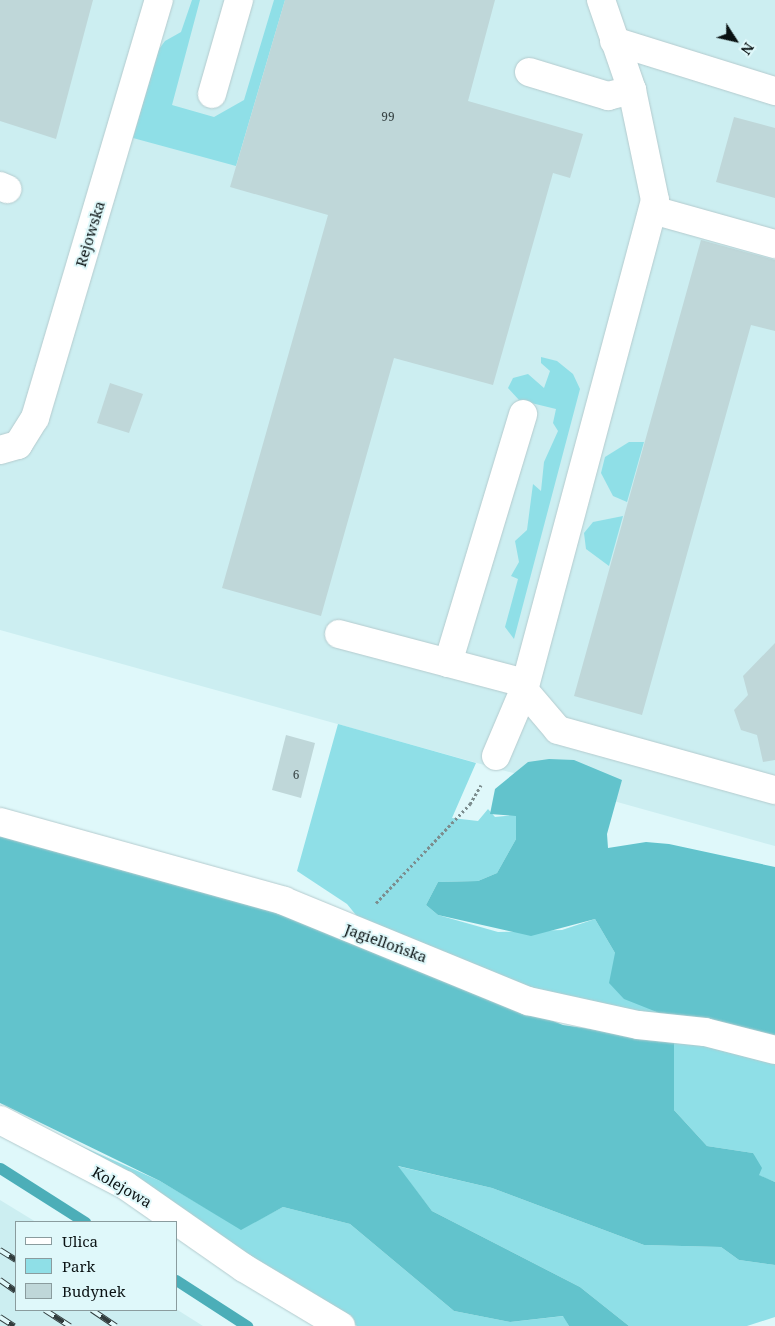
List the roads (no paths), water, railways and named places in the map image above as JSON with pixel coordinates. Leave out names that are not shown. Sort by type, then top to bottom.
[{"type":"street","name":"Rejowska","points":[[0,450],[18,446],[35,418],[159,0]]},
{"type":"street","points":[[212,94],[239,0]]},
{"type":"street","points":[[496,756],[524,686],[653,210],[654,190],[632,90],[600,0]]},
{"type":"street","points":[[614,41],[775,90]]},
{"type":"street","points":[[529,72],[608,96],[632,90]]},
{"type":"street","points":[[653,210],[775,244]]},
{"type":"street","points":[[448,663],[523,414]]},
{"type":"street","points":[[339,634],[448,663],[524,686],[558,730],[775,790]]},
{"type":"street","name":"Jagiellońska","points":[[0,822],[284,901],[350,930],[528,1001],[638,1025],[705,1032],[775,1050]]},
{"type":"street","name":"Kolejowa","points":[[0,1120],[125,1185],[177,1221]]},
{"type":"street","name":"Kolejowa","points":[[178,1222],[244,1268],[341,1326]]},
{"type":"waterway","points":[[0,1168],[83,1221]]},
{"type":"waterway","points":[[178,1281],[247,1326]]},
{"type":"railway","points":[[0,1250],[15,1259]]},
{"type":"railway","points":[[0,1280],[15,1290]]},
{"type":"railway","points":[[47,1311],[70,1326]]},
{"type":"railway","points":[[94,1311],[116,1326]]},
{"type":"railway","points":[[0,1317],[14,1326]]}]
